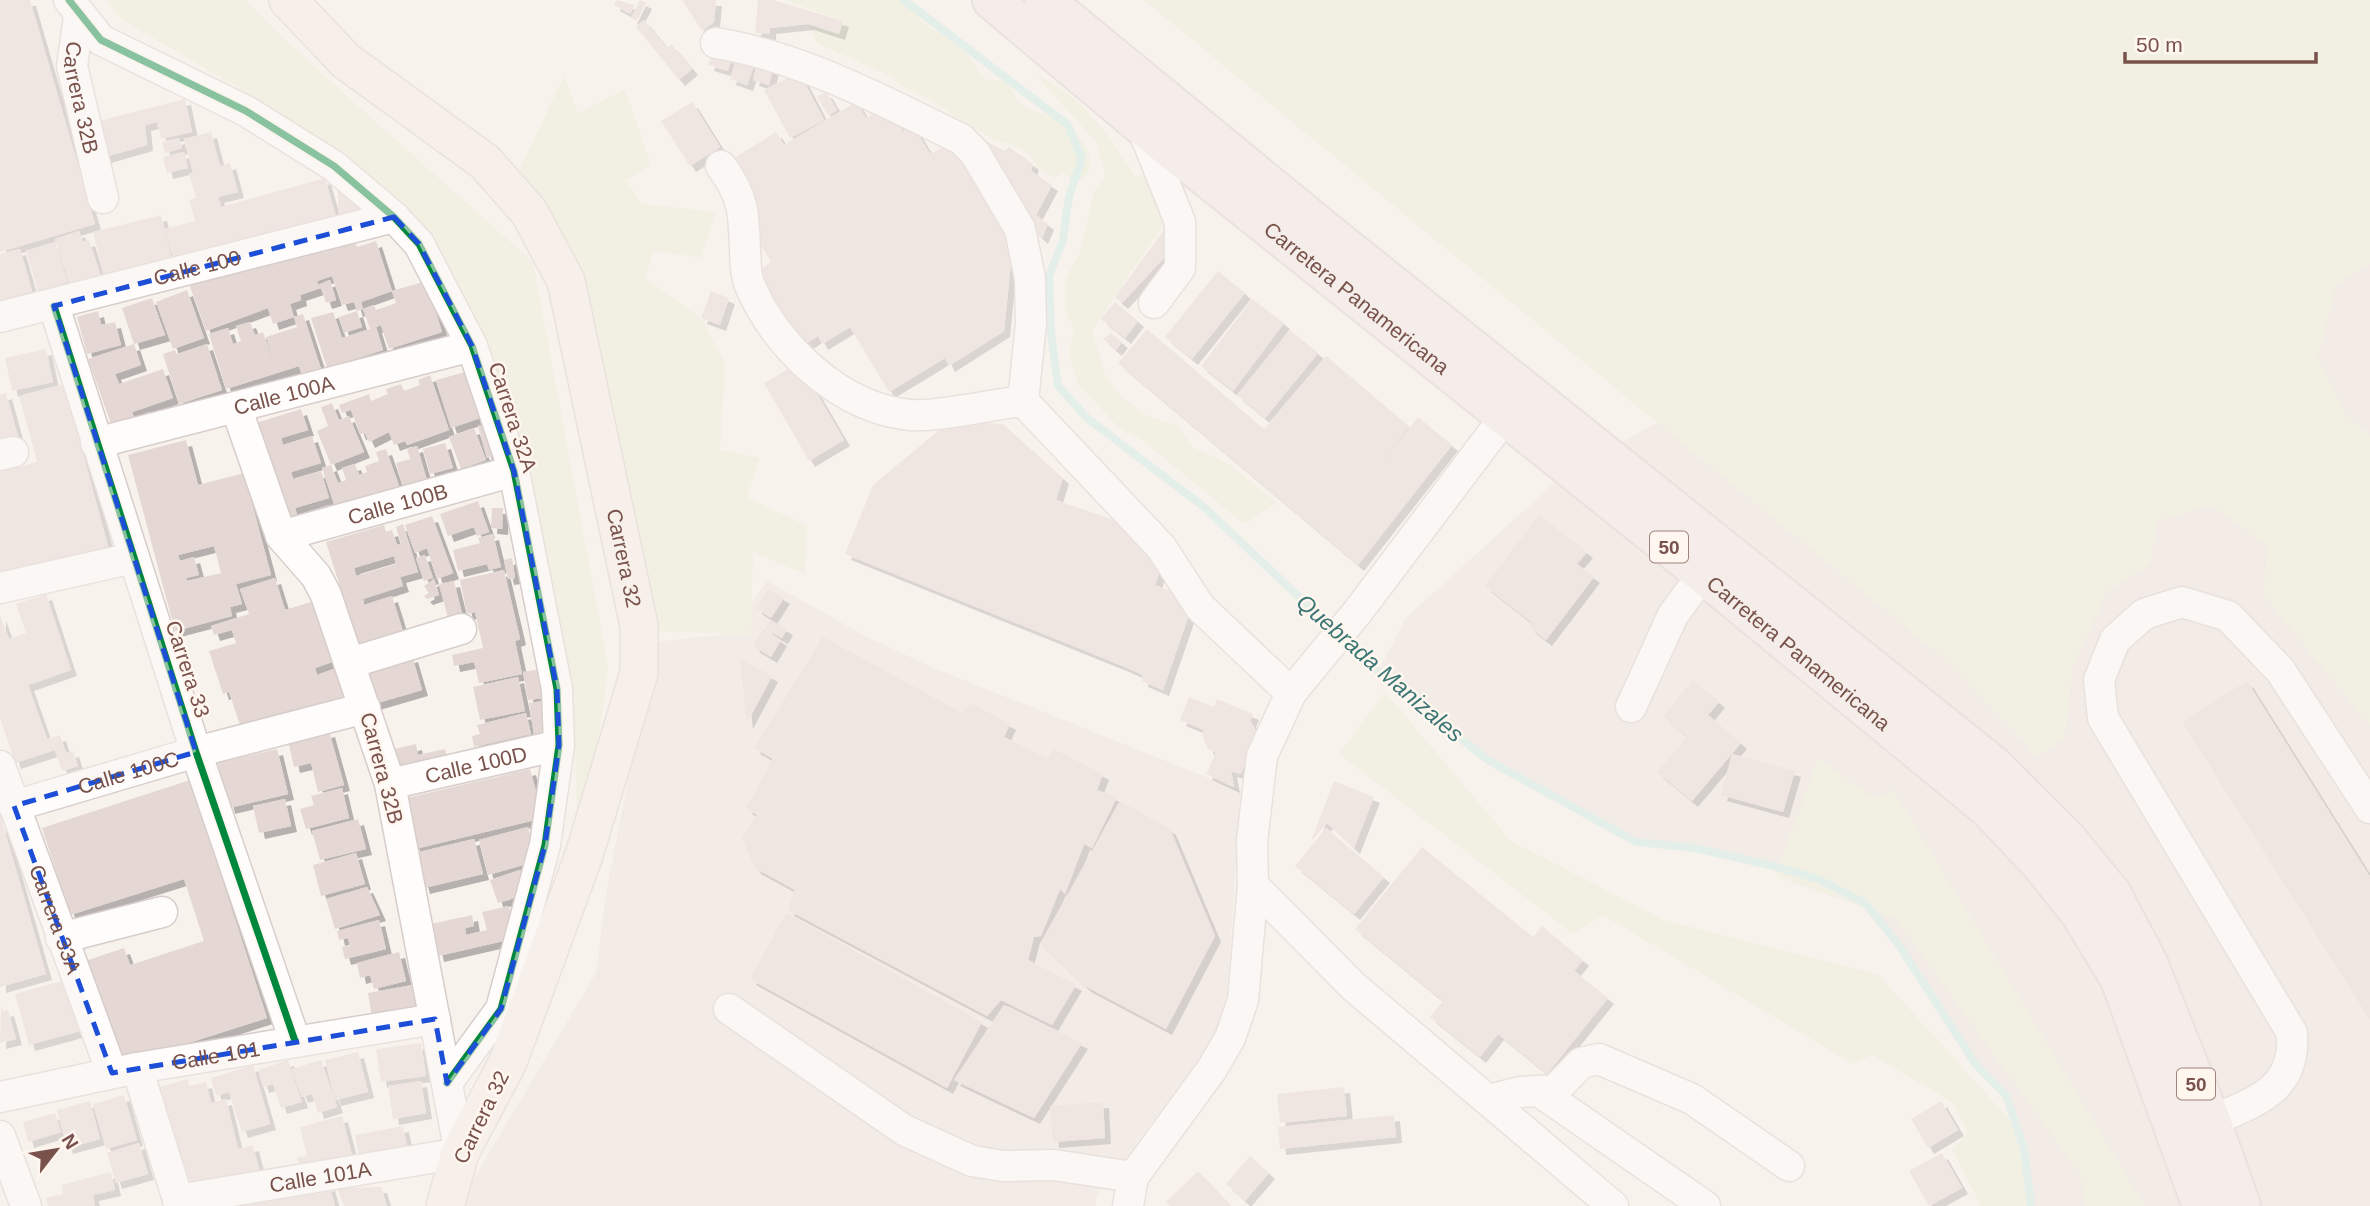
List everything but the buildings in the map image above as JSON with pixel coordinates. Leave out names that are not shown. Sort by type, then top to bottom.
[{"type":"highway","name":"Carretera Panamericana","points":[[992,0],[1141,125],[1703,574],[1988,808],[2042,864],[2080,912],[2120,979],[2202,1206]]},
{"type":"highway","name":"Carretera Panamericana","points":[[1044,0],[1324,230],[1994,766],[2066,838],[2111,893],[2148,963],[2211,1121],[2241,1206]]},
{"type":"main road","name":"Carrera 32","points":[[288,0],[346,61],[485,162],[529,212],[566,281],[639,626],[639,673],[584,855],[508,1062],[460,1153],[445,1206]]},
{"type":"street","name":"Carrera 32B","points":[[74,8],[72,66],[103,198]]},
{"type":"street","name":"Carrera 32A","points":[[74,8],[101,40],[246,111],[334,166],[394,217],[419,244],[471,346],[514,471],[557,689],[559,745],[545,845],[501,1009],[447,1083]]},
{"type":"street","points":[[716,43],[778,59],[848,87],[961,139],[975,153],[1020,229],[1030,278],[1031,323],[1023,401],[1161,547],[1200,607],[1291,693]]},
{"type":"street","points":[[1141,125],[1180,222],[1180,268],[1154,303]]},
{"type":"street","points":[[721,166],[736,185],[744,207],[748,281],[783,342],[822,375],[863,405],[913,415],[1023,401]]},
{"type":"street","name":"Calle 100","points":[[0,317],[54,306],[394,217]]},
{"type":"street","name":"Carrera 33","points":[[54,306],[196,752],[295,1041]]},
{"type":"street","name":"Calle 100A","points":[[96,443],[471,346]]},
{"type":"street","name":"Carrera 32B","points":[[236,407],[281,536],[321,585],[390,784],[460,1153]]},
{"type":"street","points":[[1128,1206],[1133,1177],[1212,1069],[1230,1038],[1243,1000],[1253,885],[1252,841],[1262,756],[1291,693],[1316,659],[1359,610],[1505,416]]},
{"type":"street","name":"Calle 100B","points":[[281,536],[514,471]]},
{"type":"street","points":[[0,588],[133,558]]},
{"type":"street","points":[[1631,707],[1673,615],[1703,574]]},
{"type":"street","points":[[2211,1121],[2251,1103],[2284,1079],[2294,1056],[2292,1033],[2103,718],[2098,680],[2115,640],[2144,614],[2182,602],[2228,616],[2280,670],[2370,808]]},
{"type":"street","points":[[350,663],[461,629]]},
{"type":"street","name":"Calle 100C","points":[[14,806],[196,752],[365,708]]},
{"type":"street","name":"Calle 100D","points":[[390,784],[559,745]]},
{"type":"street","name":"Carrera 33A","points":[[0,766],[61,938],[124,1071],[179,1203]]},
{"type":"street","points":[[1253,885],[1353,986],[1613,1206]]},
{"type":"street","points":[[61,938],[162,912]]},
{"type":"street","points":[[729,1009],[904,1130],[972,1161],[1003,1166],[1054,1166],[1133,1177]]},
{"type":"street","name":"Calle 101","points":[[0,1097],[124,1071],[435,1019]]},
{"type":"street","points":[[1489,1100],[1520,1092],[1555,1090],[1581,1063],[1599,1059],[1692,1099],[1788,1166]]},
{"type":"street","points":[[1540,1092],[1705,1206]]},
{"type":"street","points":[[0,1136],[26,1206]]},
{"type":"street","name":"Calle 101A","points":[[179,1203],[460,1153]]},
{"type":"highlighted area","points":[[394,217],[419,244],[472,346],[514,471],[557,689],[559,745],[545,845],[501,1009],[447,1083],[435,1019],[112,1073],[14,806],[196,752],[54,306]]},
{"type":"shaded area","points":[[2370,22],[2370,1206],[2031,1206],[2024,1149],[2006,1095],[1976,1065],[1899,945],[1865,903],[1818,879],[1773,866],[1695,848],[1636,842],[1486,759],[1378,672],[1405,619],[1562,476]]},
{"type":"shaded area","points":[[767,581],[867,637],[934,668],[1241,791],[1225,1024],[1096,1197],[1096,1206],[465,1206],[464,1195],[596,973],[607,888],[655,642],[730,634]]},
{"type":"green space","points":[[106,0],[245,0],[321,73],[533,262],[608,666],[597,754],[577,818],[574,727],[547,556],[511,401],[410,219],[244,91],[121,19]]},
{"type":"green space","points":[[784,0],[910,0],[920,21],[962,47],[985,79],[1008,82],[1024,107],[1047,115],[1074,133],[1088,150],[1091,160],[1089,169],[1083,179],[1071,179],[1063,172],[1054,177],[1037,167],[1022,150],[980,132],[934,102],[904,87],[894,78],[817,43],[808,24],[838,33],[843,21]]},
{"type":"green space","points":[[1144,0],[2370,0],[2370,263],[2336,286],[2318,358],[2348,417],[2370,435],[2370,726],[2264,596],[2267,545],[2211,505],[2157,521],[2150,564],[2108,591],[2073,665],[2065,736],[2038,757],[1943,658]]},
{"type":"green space","points":[[1036,75],[1067,93],[1081,105],[1105,131],[1135,176],[1149,176],[1167,219],[1092,331],[1105,375],[1121,396],[1145,415],[1178,426],[1193,448],[1229,464],[1277,503],[1244,524],[1141,439],[1119,428],[1078,384],[1069,353],[1074,330],[1065,309],[1065,280],[1081,250],[1094,191],[1106,177],[1097,143]]},
{"type":"green space","points":[[564,76],[578,114],[625,89],[651,165],[626,180],[641,204],[716,212],[701,258],[654,250],[645,278],[701,318],[725,363],[720,450],[760,458],[747,497],[807,526],[805,574],[753,552],[751,635],[655,631],[518,173]]},
{"type":"green space","points":[[1385,692],[1511,841],[1664,920],[1879,975],[2018,1129],[2031,1206],[1981,1206],[1952,1150],[1968,1133],[1952,1102],[1872,1055],[1853,1064],[1603,915],[1573,934],[1339,754]]},
{"type":"green space","points":[[1818,758],[1875,799],[1893,789],[2145,1206],[2086,1206],[2080,1174],[1896,919],[1776,876]]},
{"type":"waterway","name":"Quebrada Manizales","points":[[904,0],[1068,125],[1082,159],[1069,196],[1063,240],[1049,276],[1051,333],[1058,386],[1087,418],[1204,507],[1378,672],[1486,759],[1636,842],[1695,848],[1773,866],[1818,879],[1865,903],[1899,945],[1976,1065],[2006,1095],[2024,1149],[2031,1206]]},
{"type":"cycle path","points":[[69,0],[101,40],[246,111],[334,166],[394,217],[419,244],[472,346],[514,471],[557,689],[559,745],[545,845],[501,1009],[447,1083]]},
{"type":"cycle path","points":[[54,306],[196,752],[295,1041]]}]
